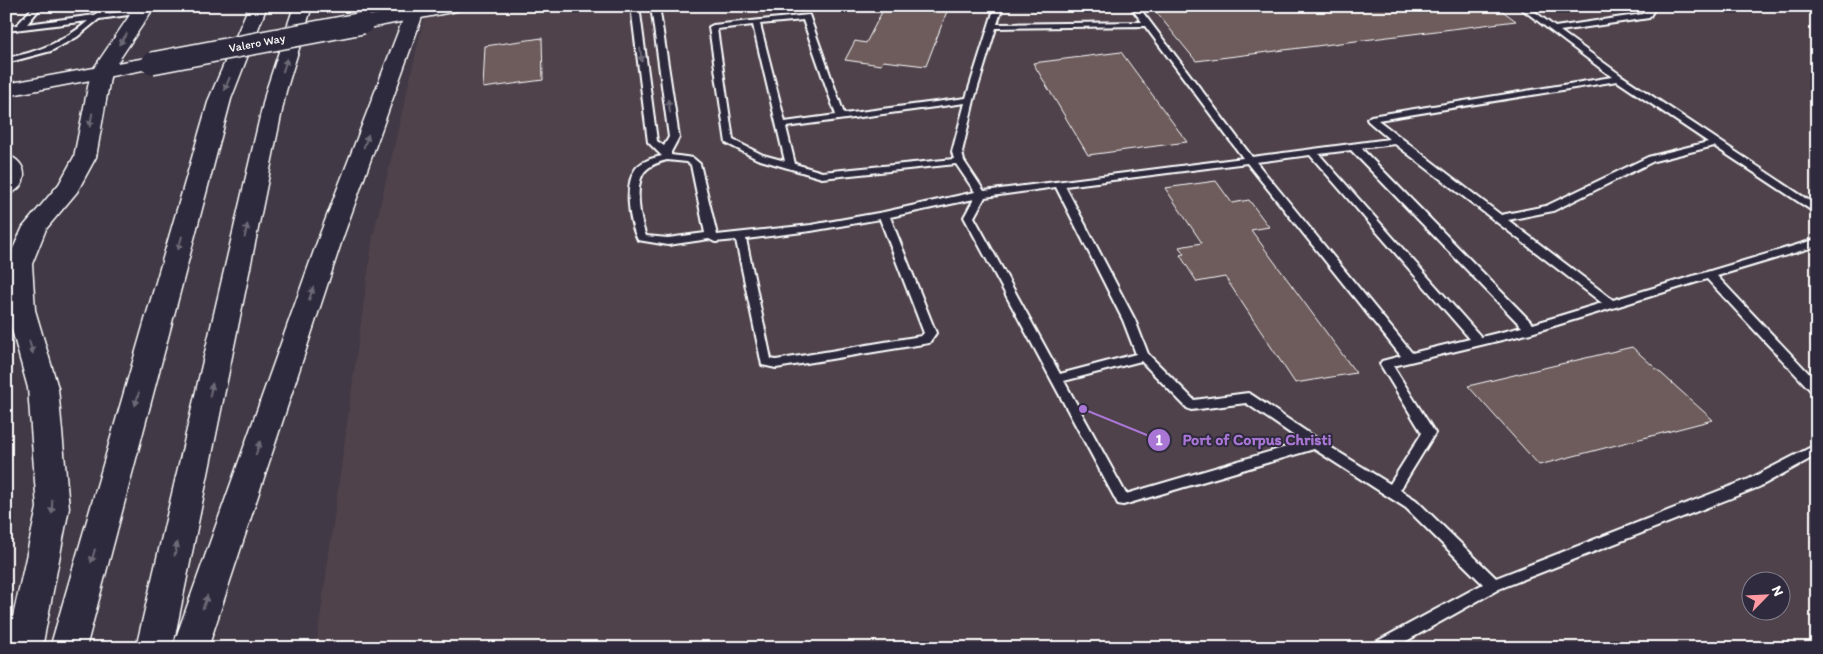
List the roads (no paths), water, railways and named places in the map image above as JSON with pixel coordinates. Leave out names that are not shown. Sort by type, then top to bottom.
[{"type":"main road","points":[[68,648],[220,100],[258,6]]},
{"type":"main road","points":[[154,648],[276,92],[303,6]]},
{"type":"main road","name":"Valero Way","points":[[6,88],[152,63],[363,23],[414,10],[452,6]]},
{"type":"main road","points":[[24,648],[54,508],[43,388],[13,298],[19,264],[35,227],[69,187],[85,157],[100,72],[144,9]]},
{"type":"main road","points":[[190,648],[332,234],[414,10]]},
{"type":"main road","points":[[6,162],[14,170],[14,178],[6,188]]},
{"type":"lane","points":[[20,28],[38,6]]},
{"type":"lane","points":[[6,61],[44,50],[74,36],[99,16],[107,6]]},
{"type":"lane","points":[[635,6],[652,142],[666,155],[690,160],[695,164],[711,235]]},
{"type":"lane","points":[[655,6],[674,137],[666,155],[648,163],[637,172],[633,186],[639,232],[642,238],[651,241],[674,242],[711,235],[720,240],[884,215],[981,194],[1397,141]]},
{"type":"lane","points":[[981,194],[959,160],[957,152],[970,100],[999,6]]},
{"type":"lane","points":[[1134,6],[1249,159],[1409,358]]},
{"type":"lane","points":[[1522,6],[1556,29],[1619,78],[1817,211]]},
{"type":"lane","points":[[1556,29],[1646,16],[1652,6]]},
{"type":"lane","points":[[6,29],[144,9]]},
{"type":"lane","points":[[841,117],[806,17],[713,27],[729,141],[760,157],[822,175],[959,160]]},
{"type":"lane","points":[[756,22],[791,166]]},
{"type":"lane","points":[[992,26],[1147,24]]},
{"type":"lane","points":[[1611,304],[1370,119],[1619,78]]},
{"type":"lane","points":[[782,125],[970,100]]},
{"type":"lane","points":[[1499,219],[1549,208],[1651,159],[1716,143]]},
{"type":"lane","points":[[1353,146],[1531,329]]},
{"type":"lane","points":[[1312,151],[1479,342]]},
{"type":"lane","points":[[1060,185],[1129,320],[1143,356],[1190,405],[1248,398],[1315,444],[1411,504],[1494,585]]},
{"type":"lane","points":[[981,194],[969,217],[1123,500],[1315,444]]},
{"type":"lane","points":[[741,237],[766,362],[776,364],[846,354],[925,340],[930,333],[884,215]]},
{"type":"lane","points":[[1392,492],[1429,433],[1386,364],[1531,329],[1817,242]]},
{"type":"lane","points":[[1710,275],[1817,390]]},
{"type":"lane","points":[[1056,378],[1143,356]]},
{"type":"lane","points":[[1379,648],[1494,585],[1754,483],[1817,449]]},
{"type":"place","name":"Port of Corpus Christi","points":[[1083,409]]}]
